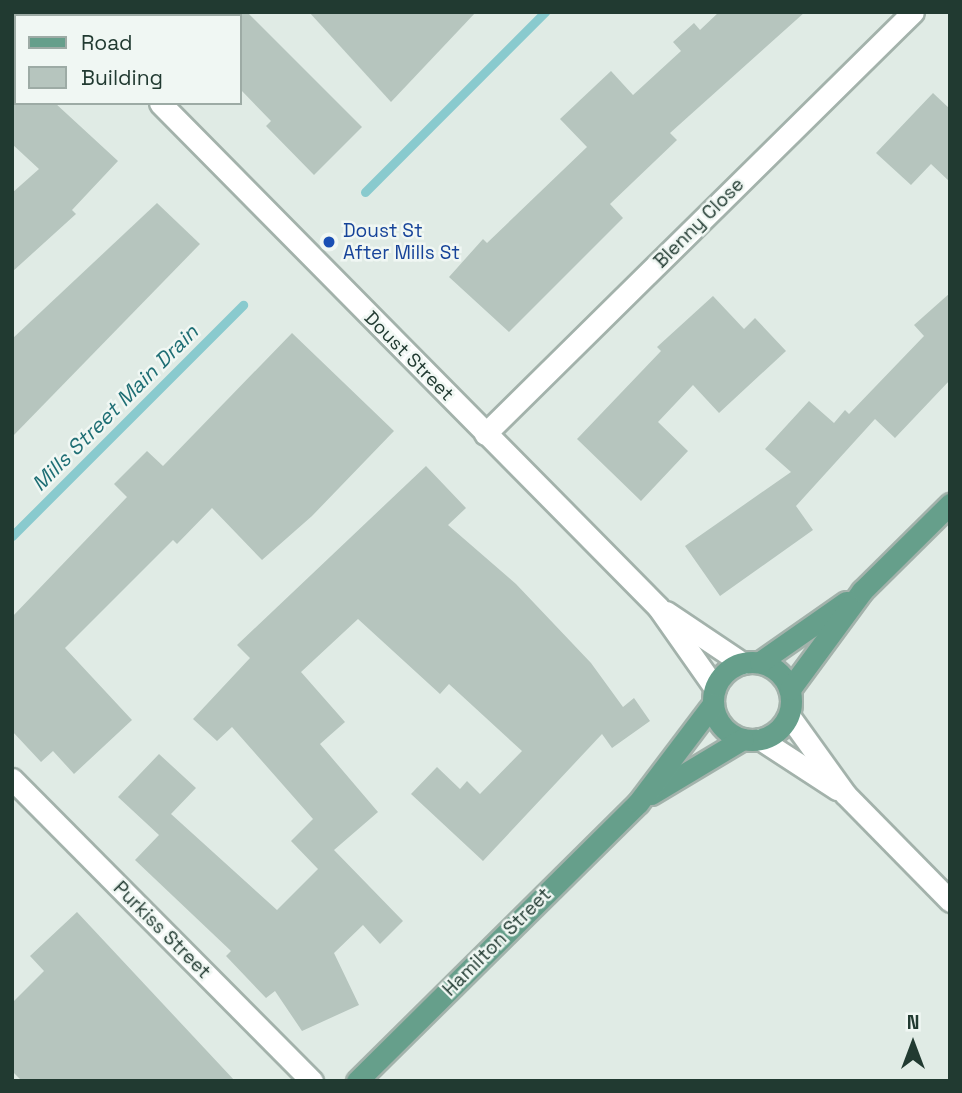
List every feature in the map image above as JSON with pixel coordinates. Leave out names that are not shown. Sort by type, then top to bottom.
[{"type":"main road","points":[[790,689],[862,590],[950,504]]},
{"type":"main road","points":[[751,662],[779,671],[790,689],[789,716],[782,727],[752,739],[724,728],[714,696],[730,668],[751,662],[862,590]]},
{"type":"main road","name":"Hamilton Street","points":[[357,1081],[638,803],[714,696]]},
{"type":"main road","name":"Hamilton Street","points":[[638,803],[752,739]]},
{"type":"street","name":"Blenny Close","points":[[485,434],[913,12]]},
{"type":"street","name":"Doust Street","points":[[162,105],[658,607],[714,696]]},
{"type":"street","name":"Doust Street","points":[[658,607],[751,662]]},
{"type":"street","points":[[789,716],[845,794],[950,901]]},
{"type":"street","points":[[752,739],[845,794]]},
{"type":"street","name":"Purkiss Street","points":[[12,779],[312,1081]]},
{"type":"building","points":[[247,12],[362,127],[314,175],[266,126],[271,121],[242,91],[240,14]]},
{"type":"building","points":[[309,12],[476,12],[391,102]]},
{"type":"building","points":[[719,12],[805,12],[670,133],[677,140],[610,204],[623,218],[509,332],[449,277],[483,239],[487,243],[587,147],[560,119],[611,71],[633,95],[681,51],[673,42],[694,23],[700,30]]},
{"type":"building","points":[[933,93],[950,109],[950,182],[931,164],[911,185],[876,153]]},
{"type":"building","points":[[12,103],[57,105],[118,161],[72,210],[76,214],[12,272],[12,193],[39,169],[12,144]]},
{"type":"building","points":[[157,203],[200,244],[12,437],[12,339]]},
{"type":"building","points":[[950,293],[950,380],[895,438],[875,419],[796,506],[813,530],[720,596],[685,546],[791,472],[765,449],[809,401],[834,423],[845,410],[849,414],[924,336],[914,325]]},
{"type":"building","points":[[713,296],[744,329],[755,318],[786,351],[719,413],[693,385],[658,422],[688,451],[641,501],[577,439],[661,351],[657,347]]},
{"type":"building","points":[[292,333],[394,431],[312,516],[262,560],[212,508],[177,544],[173,540],[65,648],[132,720],[74,774],[53,751],[41,762],[12,731],[12,617],[127,497],[114,484],[147,451],[163,466]]},
{"type":"building","points":[[426,466],[466,508],[448,525],[516,584],[591,663],[623,707],[634,698],[650,721],[612,748],[602,734],[483,861],[411,794],[437,767],[460,789],[467,781],[480,794],[522,751],[449,684],[440,694],[358,619],[301,672],[345,722],[320,744],[378,812],[334,850],[403,921],[380,944],[363,925],[334,953],[359,1005],[302,1031],[275,991],[266,998],[226,956],[231,951],[135,860],[159,835],[118,797],[159,754],[196,788],[171,814],[277,910],[318,869],[291,841],[313,819],[232,727],[217,741],[193,719],[250,658],[237,645]]},
{"type":"building","points":[[77,912],[235,1081],[22,1081],[12,1071],[12,1003],[44,971],[30,956]]},
{"type":"waterway","name":"Mills Street Main Drain","points":[[365,192],[545,12]]},
{"type":"waterway","name":"Mills Street Main Drain","points":[[12,536],[243,305]]},
{"type":"place","name":"Doust St After Mills St","points":[[329,242]]}]
